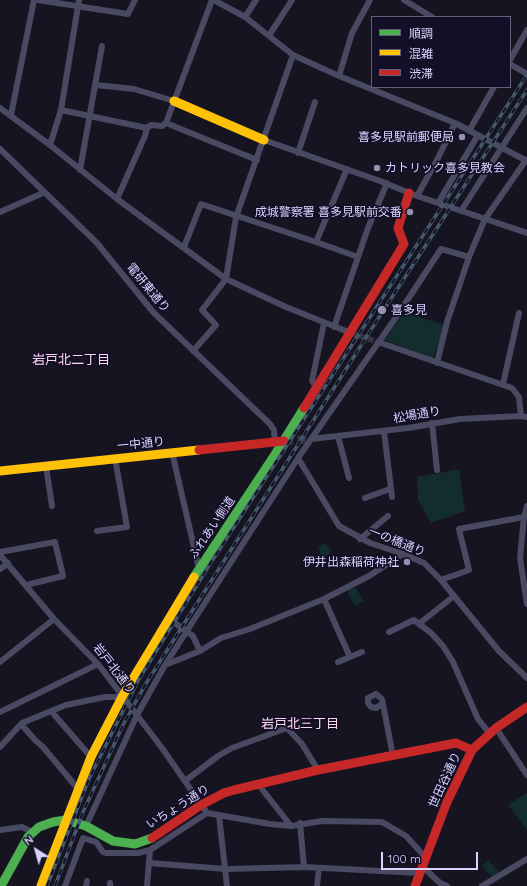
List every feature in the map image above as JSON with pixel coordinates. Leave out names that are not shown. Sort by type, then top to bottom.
[{"type":"street","points":[[11,115],[34,0]]},
{"type":"street","points":[[38,0],[79,3],[128,14],[135,0]]},
{"type":"street","points":[[61,110],[147,128],[150,125],[162,126],[166,123],[213,0],[245,16],[294,54],[339,76],[455,123],[526,160],[485,219],[469,257],[447,322],[437,363]]},
{"type":"street","points":[[245,16],[256,0]]},
{"type":"street","points":[[270,34],[292,0]]},
{"type":"street","points":[[339,76],[352,33],[370,0]]},
{"type":"street","points":[[404,0],[430,16]]},
{"type":"street","points":[[50,145],[61,110],[79,3]]},
{"type":"street","points":[[511,58],[527,30]]},
{"type":"street","points":[[80,170],[102,46]]},
{"type":"street","points":[[193,351],[216,325],[202,310],[226,279],[236,217],[294,54]]},
{"type":"street","points":[[511,65],[527,74]]},
{"type":"street","points":[[96,85],[134,89],[174,101],[298,153],[387,183],[413,195],[527,233]]},
{"type":"street","points":[[469,131],[493,88]]},
{"type":"street","points":[[298,153],[315,102]]},
{"type":"street","points":[[0,108],[50,145],[117,199],[226,279],[324,323],[351,333]]},
{"type":"street","points":[[461,211],[527,108]]},
{"type":"street","points":[[166,123],[257,160]]},
{"type":"street","points":[[413,195],[437,160],[455,123]]},
{"type":"street","points":[[117,199],[145,136],[147,128]]},
{"type":"street","points":[[438,203],[478,135]]},
{"type":"street","name":"電研東通り","points":[[0,149],[43,193],[97,243],[153,312],[272,427],[279,441]]},
{"type":"street","points":[[316,242],[347,169]]},
{"type":"street","points":[[334,327],[358,258],[387,183]]},
{"type":"street","points":[[0,212],[43,193]]},
{"type":"street","name":"ふれあい側道","points":[[41,886],[91,757],[122,697],[168,618],[279,441],[317,387],[404,244],[398,228],[413,195]]},
{"type":"street","points":[[184,247],[201,204],[236,217],[316,242],[358,258]]},
{"type":"street","points":[[86,826],[138,716],[165,665],[298,458],[441,249],[469,257]]},
{"type":"street","points":[[503,384],[519,313]]},
{"type":"street","points":[[317,387],[312,381],[324,323]]},
{"type":"street","points":[[378,342],[512,388],[519,397],[524,416]]},
{"type":"street","name":"松場通り","points":[[311,439],[384,431],[480,417],[524,416]]},
{"type":"street","points":[[432,423],[437,470]]},
{"type":"street","points":[[384,431],[392,498]]},
{"type":"street","points":[[338,436],[349,478]]},
{"type":"street","name":"一中通り","points":[[0,470],[279,441]]},
{"type":"street","points":[[172,452],[199,569]]},
{"type":"street","points":[[97,531],[126,526],[115,458]]},
{"type":"street","name":"一の橋通り","points":[[298,458],[339,526],[360,538],[424,563],[441,580],[499,651],[527,678]]},
{"type":"street","points":[[46,466],[52,506]]},
{"type":"street","points":[[365,498],[390,489]]},
{"type":"street","points":[[527,506],[524,517],[520,558],[527,604]]},
{"type":"street","points":[[360,538],[388,516]]},
{"type":"street","points":[[441,580],[469,570],[459,528],[524,517]]},
{"type":"street","points":[[0,554],[55,542],[63,576],[26,585]]},
{"type":"street","name":"岩戸北通り","points":[[0,554],[54,619],[98,664],[162,748],[204,809]]},
{"type":"street","points":[[165,665],[200,650],[221,638],[250,629],[324,600],[369,576],[403,554]]},
{"type":"street","points":[[0,569],[8,563]]},
{"type":"street","points":[[420,623],[454,596]]},
{"type":"street","points":[[324,600],[350,657]]},
{"type":"street","points":[[168,618],[193,636],[200,650]]},
{"type":"street","points":[[0,662],[54,619]]},
{"type":"street","points":[[389,632],[414,620],[420,623],[443,646],[454,662],[478,719],[493,731],[527,775]]},
{"type":"street","points":[[338,662],[362,652]]},
{"type":"street","points":[[0,712],[98,664]]},
{"type":"street","points":[[0,747],[21,724],[51,711],[66,705],[84,701],[105,697],[122,697]]},
{"type":"street","points":[[382,704],[393,756]]},
{"type":"street","name":"世田谷通り","points":[[415,886],[447,802],[472,750],[493,731],[527,707]]},
{"type":"street","points":[[51,711],[91,757]]},
{"type":"street","points":[[21,724],[35,740],[43,746],[78,789]]},
{"type":"street","points":[[184,781],[212,760],[232,748],[287,728],[302,744],[318,770]]},
{"type":"street","name":"いちょう通り","points":[[32,832],[44,825],[66,820],[86,826],[113,841],[135,844],[153,838],[204,809],[224,793],[318,770],[456,743],[472,750]]},
{"type":"street","points":[[258,784],[291,826]]},
{"type":"street","points":[[65,886],[83,838],[96,842],[102,852],[138,853],[150,850],[204,809],[219,816],[291,826],[300,823],[322,821],[382,822],[406,836],[423,866],[440,883],[447,886]]},
{"type":"street","points":[[219,816],[227,886]]},
{"type":"street","points":[[300,823],[304,867]]},
{"type":"street","points":[[0,830],[22,827],[32,832],[20,850],[2,886]]},
{"type":"street","points":[[147,886],[150,850]]},
{"type":"street","points":[[482,886],[527,859]]},
{"type":"street","points":[[149,863],[226,868],[423,866]]},
{"type":"street","points":[[317,886],[319,868]]},
{"type":"green space","points":[[404,312],[445,325],[433,358],[384,340]]},
{"type":"green space","points":[[459,469],[465,511],[431,523],[418,500],[417,477]]},
{"type":"green space","points":[[325,543],[332,552],[322,558],[318,548]]},
{"type":"green space","points":[[355,587],[364,601],[355,606],[347,591]]},
{"type":"green space","points":[[527,793],[527,830],[508,805]]},
{"type":"green space","points":[[488,860],[500,873],[492,877],[482,866]]},
{"type":"tunnel","points":[[351,333],[378,342]]},
{"type":"tunnel","points":[[284,441],[311,439]]},
{"type":"railway","points":[[47,886],[89,779],[139,679],[210,564],[527,75]]},
{"type":"railway","points":[[55,886],[83,812],[123,725],[145,685],[383,311],[527,90]]},
{"type":"traffic: fast","points":[[194,577],[304,408]]},
{"type":"traffic: fast","points":[[1,886],[28,837],[39,827],[53,822],[65,820],[86,826],[113,841],[135,844],[152,838]]},
{"type":"traffic: slow","points":[[174,101],[264,140]]},
{"type":"traffic: slow","points":[[0,471],[199,450]]},
{"type":"traffic: slow","points":[[41,886],[91,757],[122,697],[194,577]]},
{"type":"traffic: jam","points":[[304,408],[404,244],[398,228],[409,193]]},
{"type":"traffic: jam","points":[[199,450],[284,441]]},
{"type":"traffic: jam","points":[[415,886],[447,802],[472,750],[496,728],[527,707]]},
{"type":"traffic: jam","points":[[152,838],[201,805],[224,793],[234,790],[318,770],[456,743],[472,750]]},
{"type":"place","name":"喜多見駅前郵便局","points":[[462,137]]},
{"type":"place","name":"カトリック喜多見教会","points":[[377,168]]},
{"type":"place","name":"成城警察署 喜多見駅前交番","points":[[410,212]]},
{"type":"place","name":"喜多見","points":[[382,310]]},
{"type":"place","name":"伊井出森稲荷神社","points":[[407,562]]},
{"type":"district","name":"岩戸北二丁目","points":[[71,360]]},
{"type":"district","name":"岩戸北三丁目","points":[[300,724]]}]
